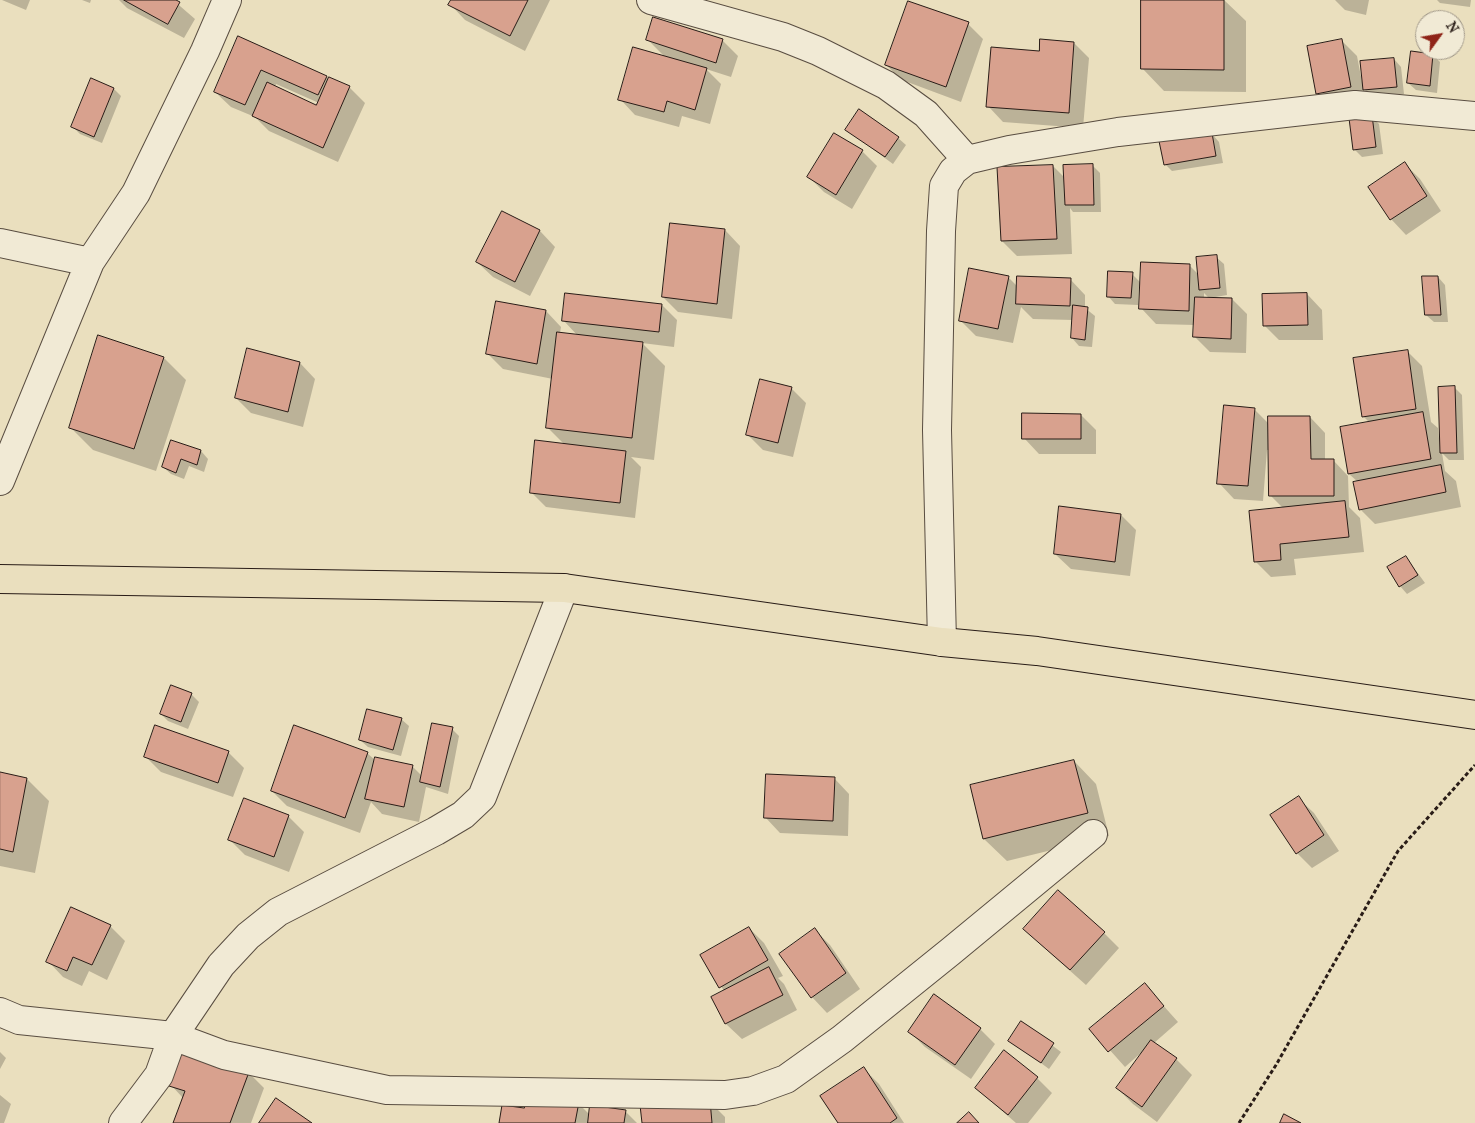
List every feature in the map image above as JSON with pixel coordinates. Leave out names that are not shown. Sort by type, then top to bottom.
[{"type":"main road","points":[[0,579],[564,588],[942,642],[1037,651],[1475,716]]},
{"type":"street","points":[[0,481],[90,262],[136,193],[205,52],[227,0]]},
{"type":"street","points":[[651,0],[783,37],[818,51],[886,86],[926,114],[967,160]]},
{"type":"street","points":[[942,642],[937,430],[941,231],[944,186],[953,170],[967,160],[1009,150],[1118,132],[1355,105],[1475,116]]},
{"type":"street","points":[[0,243],[90,262]]},
{"type":"street","points":[[123,1123],[159,1075],[173,1036],[221,965],[248,936],[278,912],[436,831],[463,815],[482,797],[564,588]]},
{"type":"street","points":[[0,1012],[18,1020],[173,1036],[224,1054],[387,1090],[725,1094],[753,1092],[786,1079],[842,1039],[1093,834]]},
{"type":"path","points":[[1239,1123],[1276,1065],[1398,851],[1475,765]]},
{"type":"building","points":[[124,0],[176,0],[180,2],[168,24]]},
{"type":"building","points":[[451,0],[528,0],[510,36],[448,5]]},
{"type":"building","points":[[1141,0],[1224,0],[1224,70],[1141,69]]},
{"type":"building","points":[[908,1],[969,22],[946,87],[885,65]]},
{"type":"building","points":[[653,17],[723,39],[716,63],[646,40]]},
{"type":"building","points":[[238,36],[327,76],[318,95],[261,70],[245,105],[214,92]]},
{"type":"building","points":[[1040,39],[1074,42],[1069,113],[986,107],[991,47],[1039,51]]},
{"type":"building","points":[[1342,39],[1351,87],[1316,94],[1307,46]]},
{"type":"building","points":[[633,47],[707,68],[695,110],[667,101],[664,112],[618,100]]},
{"type":"building","points":[[1411,51],[1415,52],[1415,60],[1432,60],[1430,86],[1407,83]]},
{"type":"building","points":[[1394,58],[1397,87],[1363,90],[1360,61]]},
{"type":"building","points":[[329,77],[350,86],[323,148],[252,116],[267,82],[316,105]]},
{"type":"building","points":[[91,78],[114,88],[94,137],[71,127]]},
{"type":"building","points":[[859,109],[899,137],[885,157],[845,130]]},
{"type":"building","points":[[1372,115],[1376,147],[1353,150],[1349,118]]},
{"type":"building","points":[[834,133],[863,150],[836,195],[807,177]]},
{"type":"building","points":[[1212,133],[1216,156],[1164,165],[1159,141]]},
{"type":"building","points":[[1405,162],[1427,196],[1390,220],[1368,187]]},
{"type":"building","points":[[1093,164],[1094,205],[1065,205],[1063,165]]},
{"type":"building","points":[[1053,165],[1057,239],[1001,241],[997,167]]},
{"type":"building","points":[[502,211],[540,230],[515,282],[476,262]]},
{"type":"building","points":[[670,223],[725,229],[717,304],[662,297]]},
{"type":"building","points":[[1217,255],[1220,288],[1199,290],[1196,257]]},
{"type":"building","points":[[1141,262],[1190,264],[1189,311],[1139,309]]},
{"type":"building","points":[[969,268],[1009,276],[998,329],[959,321]]},
{"type":"building","points":[[1108,271],[1133,272],[1131,298],[1107,297]]},
{"type":"building","points":[[1017,276],[1071,278],[1070,306],[1016,304]]},
{"type":"building","points":[[1422,276],[1438,276],[1441,315],[1425,315]]},
{"type":"building","points":[[565,293],[662,304],[659,332],[562,321]]},
{"type":"building","points":[[1307,293],[1308,325],[1263,326],[1262,294]]},
{"type":"building","points":[[1195,297],[1232,298],[1231,339],[1193,337]]},
{"type":"building","points":[[496,301],[546,310],[537,364],[486,354]]},
{"type":"building","points":[[1073,305],[1088,307],[1085,340],[1071,338]]},
{"type":"building","points":[[557,332],[643,342],[632,438],[546,428]]},
{"type":"building","points":[[98,335],[164,357],[134,449],[69,428]]},
{"type":"building","points":[[247,348],[300,362],[288,412],[235,398]]},
{"type":"building","points":[[1408,350],[1416,409],[1362,417],[1353,358]]},
{"type":"building","points":[[760,379],[792,387],[778,443],[746,435]]},
{"type":"building","points":[[1455,386],[1457,453],[1440,453],[1438,387]]},
{"type":"building","points":[[1224,405],[1255,408],[1248,486],[1217,484]]},
{"type":"building","points":[[1423,412],[1431,459],[1348,474],[1340,427]]},
{"type":"building","points":[[1022,413],[1081,414],[1081,439],[1022,439]]},
{"type":"building","points":[[1268,416],[1310,416],[1311,459],[1334,459],[1334,496],[1269,496]]},
{"type":"building","points":[[171,440],[201,450],[197,465],[181,459],[176,473],[162,467]]},
{"type":"building","points":[[535,440],[626,451],[620,503],[530,493]]},
{"type":"building","points":[[1441,465],[1446,492],[1359,510],[1353,482]]},
{"type":"building","points":[[1345,501],[1349,537],[1280,544],[1281,560],[1254,562],[1249,511]]},
{"type":"building","points":[[1059,506],[1121,514],[1115,562],[1054,554]]},
{"type":"building","points":[[1406,556],[1418,575],[1399,587],[1387,567]]},
{"type":"building","points":[[171,685],[192,693],[181,722],[160,714]]},
{"type":"building","points":[[367,709],[402,718],[393,750],[359,740]]},
{"type":"building","points":[[432,723],[453,727],[440,787],[420,782]]},
{"type":"building","points":[[155,725],[229,751],[218,783],[144,757]]},
{"type":"building","points":[[294,725],[368,752],[345,818],[271,791]]},
{"type":"building","points":[[375,757],[413,765],[404,807],[365,799]]},
{"type":"building","points":[[1074,760],[1088,813],[983,839],[970,785]]},
{"type":"building","points":[[0,772],[27,778],[13,852],[0,849]]},
{"type":"building","points":[[766,774],[835,777],[833,821],[764,818]]},
{"type":"building","points":[[1299,796],[1324,835],[1296,854],[1270,815]]},
{"type":"building","points":[[244,798],[289,815],[274,857],[228,840]]},
{"type":"building","points":[[1058,890],[1105,932],[1070,970],[1023,929]]},
{"type":"building","points":[[71,907],[111,925],[92,965],[73,957],[67,971],[46,962]]},
{"type":"building","points":[[749,927],[768,960],[719,988],[700,955]]},
{"type":"building","points":[[815,928],[846,973],[811,998],[779,954]]},
{"type":"building","points":[[769,967],[783,995],[725,1024],[711,997]]},
{"type":"building","points":[[1145,983],[1164,1006],[1108,1052],[1089,1029]]},
{"type":"building","points":[[934,994],[981,1028],[955,1065],[908,1032]]},
{"type":"building","points":[[1021,1021],[1054,1043],[1041,1063],[1008,1041]]},
{"type":"building","points":[[1151,1040],[1177,1058],[1142,1107],[1116,1088]]},
{"type":"building","points":[[184,1047],[249,1072],[230,1123],[173,1123],[185,1091],[169,1086]]},
{"type":"building","points":[[1004,1050],[1038,1077],[1008,1115],[975,1088]]},
{"type":"building","points":[[864,1067],[897,1118],[890,1123],[838,1123],[820,1096]]},
{"type":"building","points":[[526,1093],[579,1102],[575,1123],[499,1123],[502,1105],[524,1108]]},
{"type":"building","points":[[276,1098],[312,1123],[259,1123]]},
{"type":"building","points":[[710,1100],[712,1123],[642,1123],[640,1105]]},
{"type":"building","points":[[590,1105],[626,1110],[624,1123],[588,1123]]},
{"type":"building","points":[[969,1112],[979,1123],[957,1123]]},
{"type":"building","points":[[1284,1114],[1301,1123],[1280,1123]]}]
